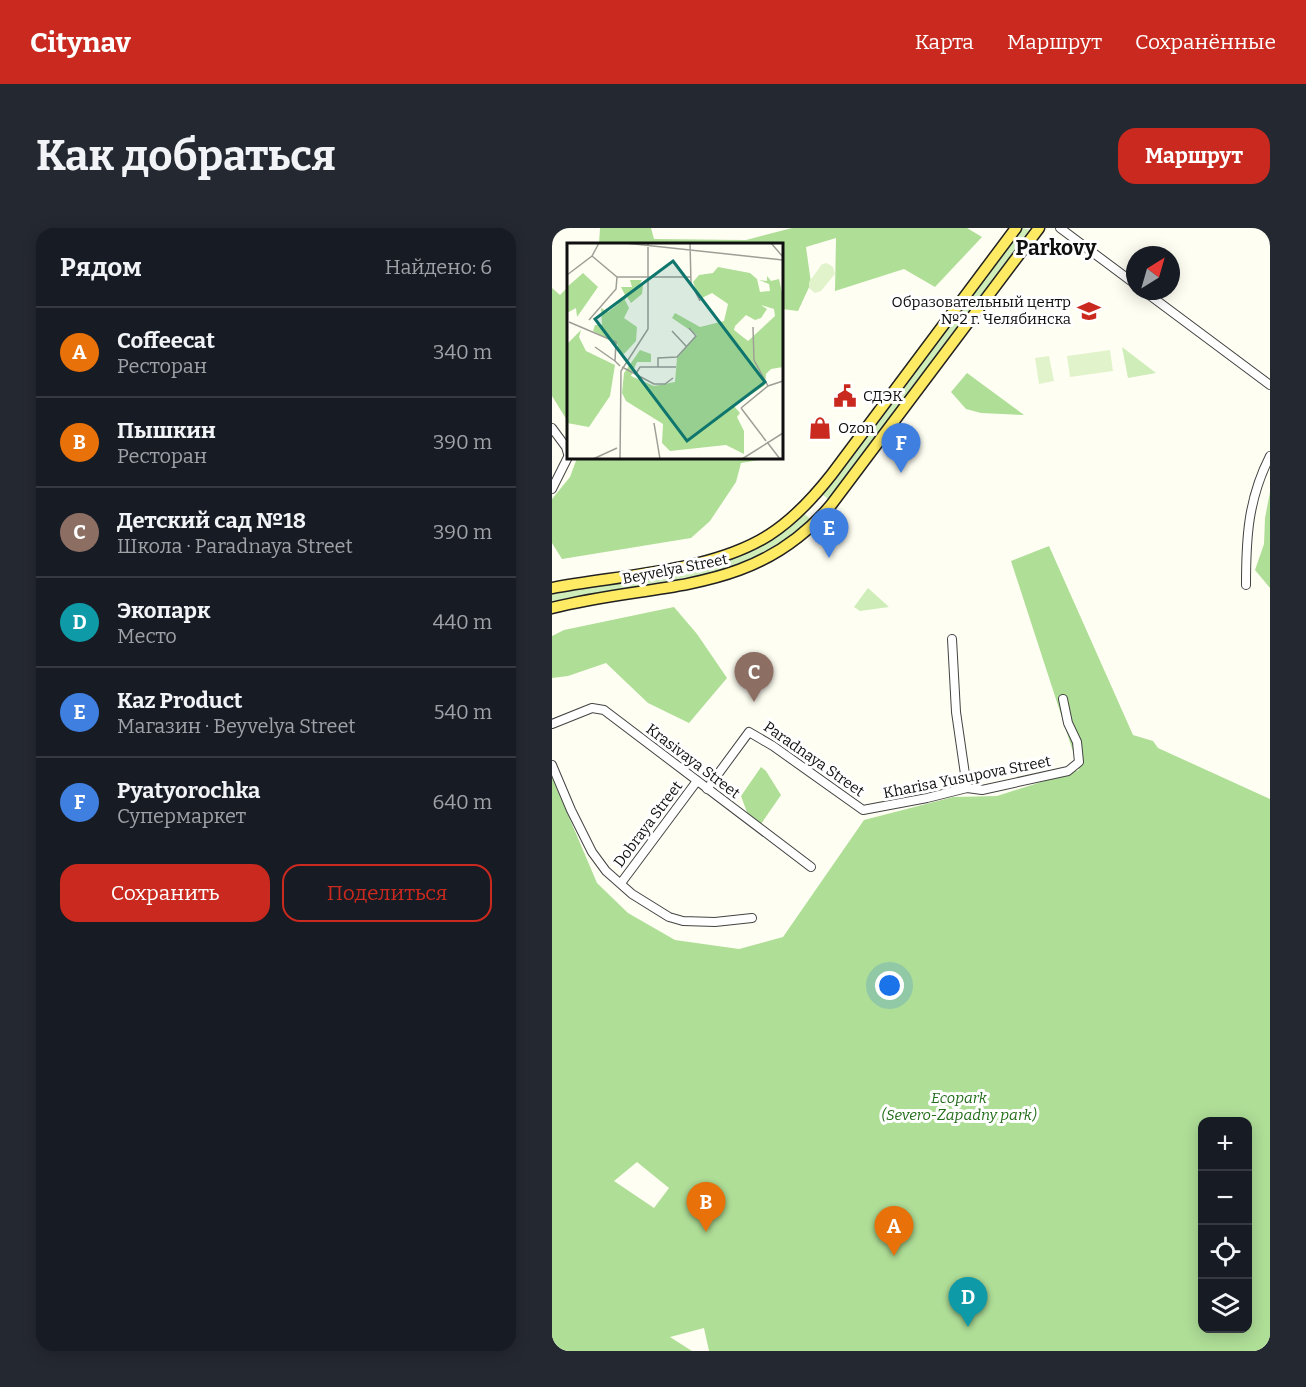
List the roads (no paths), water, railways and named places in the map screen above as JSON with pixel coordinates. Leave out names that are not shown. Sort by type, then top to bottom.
[{"type":"main road","name":"Beyvelya Street","points":[[552,588],[694,564],[728,555],[769,535],[793,518],[837,467],[1016,228]]},
{"type":"main road","name":"Beyvelya Street","points":[[552,608],[666,588],[740,571],[780,551],[811,528],[824,514],[1039,228]]},
{"type":"main road","points":[[809,501],[824,514]]},
{"type":"street","points":[[1060,228],[1126,277]]},
{"type":"street","points":[[1156,300],[1270,385]]},
{"type":"street","points":[[552,428],[567,451]]},
{"type":"street","points":[[1246,585],[1246,536],[1259,477],[1270,456]]},
{"type":"street","points":[[552,489],[567,457]]},
{"type":"street","points":[[952,639],[956,712],[967,788]]},
{"type":"street","name":"Kharisa Yusupova Street","points":[[863,810],[967,788],[982,790],[1068,771],[1079,762],[1077,742],[1068,723],[1063,699]]},
{"type":"street","name":"Krasivaya Street","points":[[552,724],[588,709],[600,708],[811,867]]},
{"type":"street","name":"Paradnaya Street","points":[[707,789],[746,733],[751,732],[863,810]]},
{"type":"street","points":[[552,765],[592,852],[606,871],[632,894],[675,919],[715,922],[752,918]]},
{"type":"street","name":"Dobraya Street","points":[[621,883],[697,781]]},
{"type":"place","name":"Образовательный центр №2 г. Челябинска","points":[[1089,311]]},
{"type":"place","name":"СДЭК","points":[[845,396]]},
{"type":"place","name":"Ozon","points":[[820,428]]},
{"type":"place","name":"Pyatyorochka","points":[[901,473]]},
{"type":"place","name":"Kaz Product","points":[[829,558]]},
{"type":"place","name":"Детский сaд №18","points":[[754,702]]},
{"type":"place","name":"Пышкин","points":[[706,1232]]},
{"type":"place","name":"Coffeecat","points":[[894,1256]]},
{"type":"place","name":"Экопарк","points":[[968,1327]]},
{"type":"district","name":"Parkovy","points":[[1056,248]]},
{"type":"park label","name":"Ecopark (Severo-Zapadny park)","points":[[959,1106]]}]
